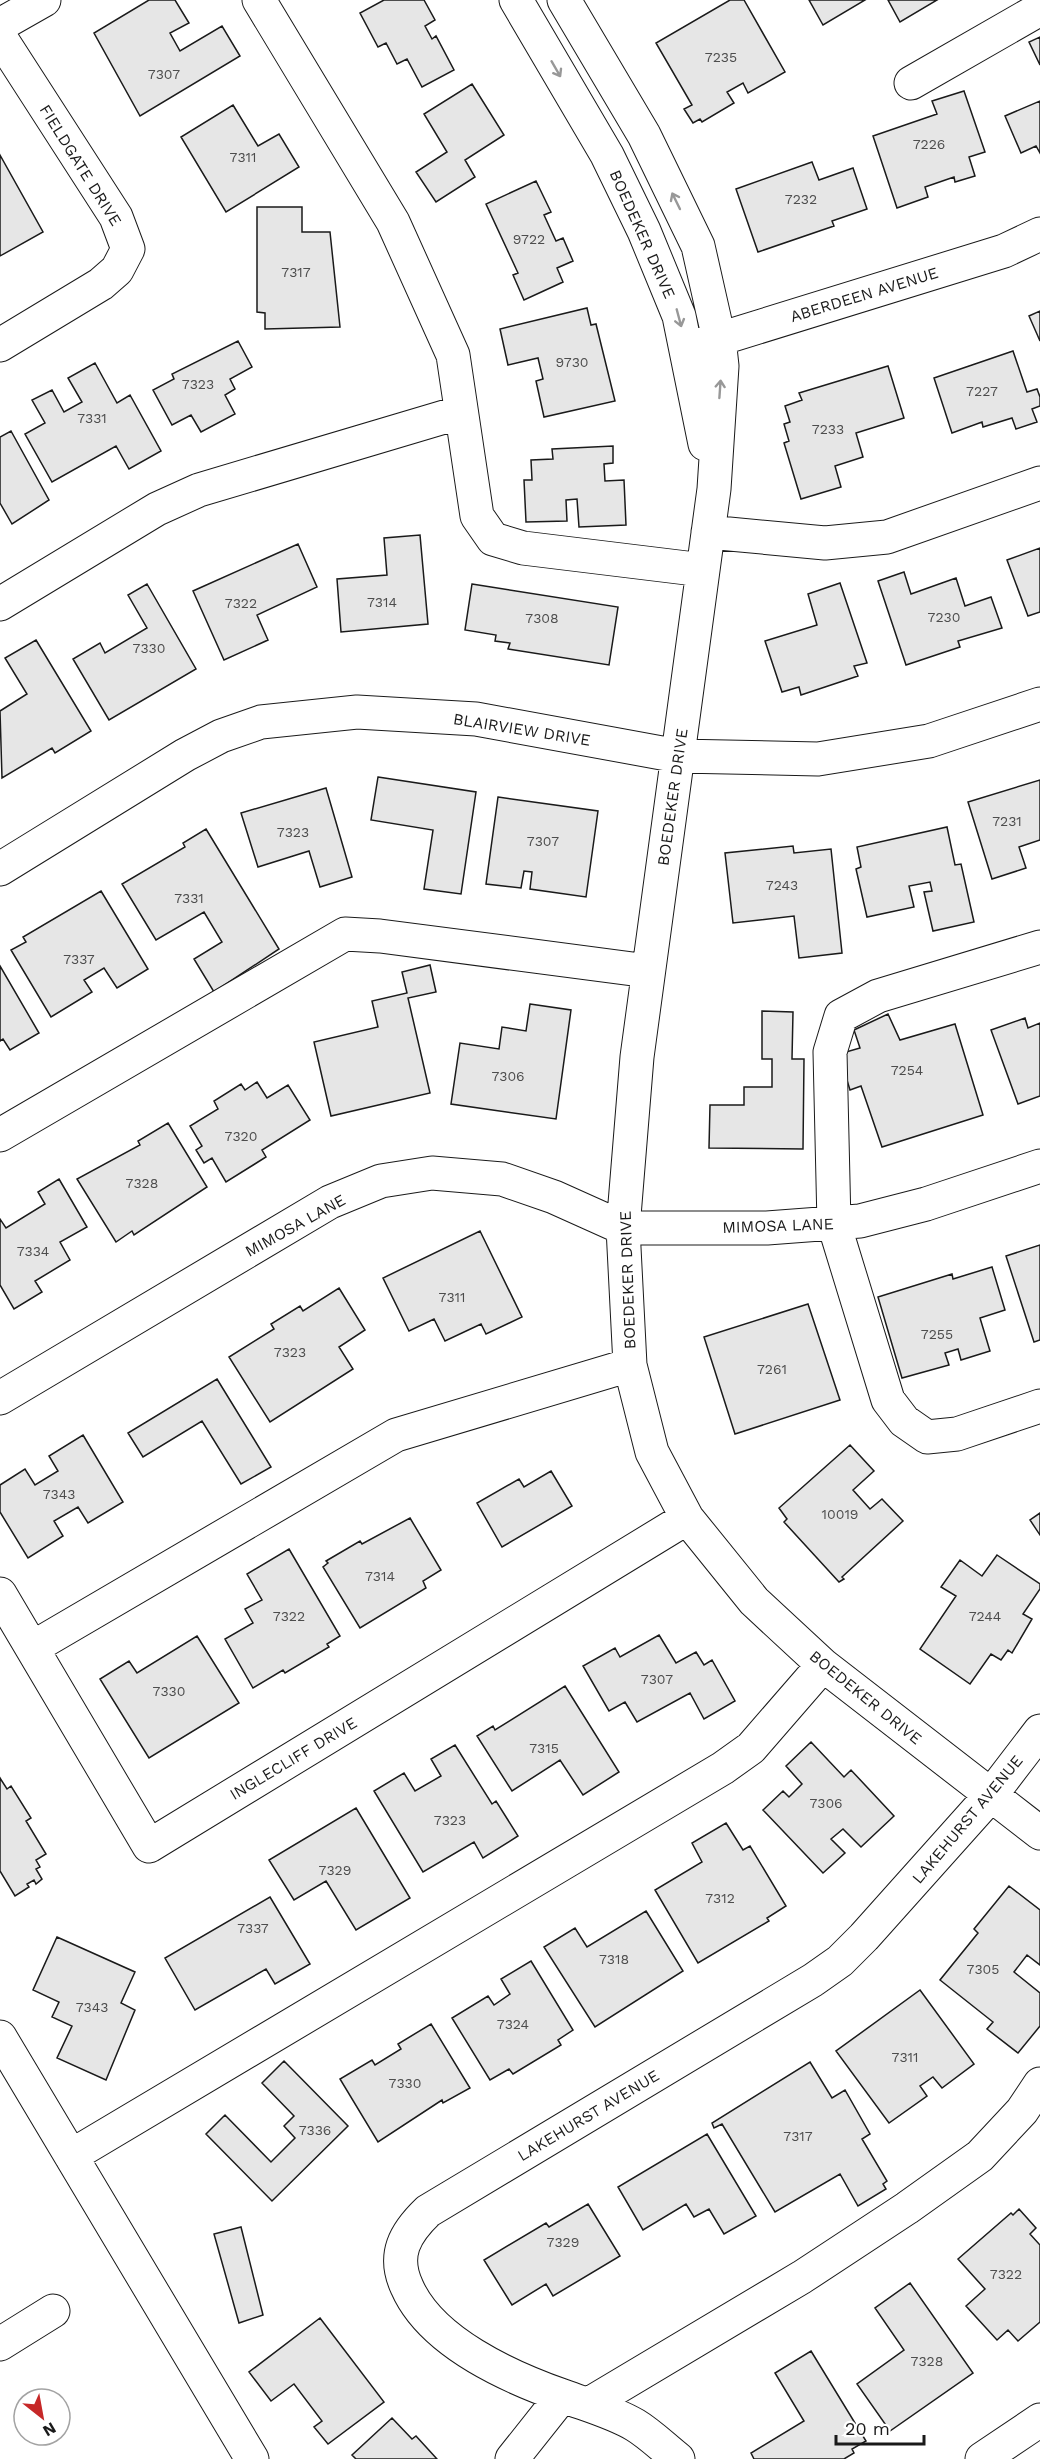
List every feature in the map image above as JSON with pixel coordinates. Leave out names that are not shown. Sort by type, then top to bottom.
[{"type":"street","points":[[0,25],[44,0]]},
{"type":"street","points":[[259,0],[393,222],[453,356],[477,516],[493,539],[523,548],[703,570]]},
{"type":"street","name":"BOEDEKER DRIVE","points":[[516,0],[607,155],[644,231],[679,316],[714,489]]},
{"type":"street","points":[[533,29],[572,3]]},
{"type":"street","name":"BOEDEKER DRIVE","points":[[572,3],[644,135],[698,246],[719,339],[722,366],[714,489],[637,1057],[623,1228],[630,1365],[652,1452],[687,1518],[753,1601],[823,1665],[1040,1833]]},
{"type":"street","points":[[912,83],[1040,9]]},
{"type":"street","name":"FIELDGATE DRIVE","points":[[0,37],[10,73],[116,217],[128,249],[117,270],[102,284],[0,345]]},
{"type":"street","name":"ABERDEEN AVENUE","points":[[686,349],[1004,251],[1040,234]]},
{"type":"street","points":[[0,604],[157,508],[199,490],[461,412]]},
{"type":"street","points":[[708,532],[825,543],[886,537],[1040,483]]},
{"type":"street","name":"BLAIRVIEW DRIVE","points":[[0,869],[185,755],[221,736],[261,722],[357,712],[476,719],[678,756],[818,759],[928,741],[1040,704]]},
{"type":"street","points":[[0,1135],[345,934],[381,936],[648,971]]},
{"type":"street","points":[[1040,947],[878,996],[841,1016],[830,1052],[834,1224],[888,1400],[904,1421],[927,1437],[957,1434],[1040,1406]]},
{"type":"street","name":"MIMOSA LANE","points":[[0,1398],[330,1202],[381,1181],[432,1173],[502,1179],[554,1197],[623,1228],[767,1228],[860,1221],[926,1204],[1040,1166]]},
{"type":"street","points":[[32,1648],[396,1435],[630,1365]]},
{"type":"street","name":"INGLECLIFF DRIVE","points":[[0,1594],[149,1846],[687,1518]]},
{"type":"street","points":[[71,2156],[723,1768],[751,1748],[823,1665]]},
{"type":"street","name":"LAKEHURST AVENUE","points":[[678,2459],[636,2426],[510,2373],[455,2344],[415,2305],[400,2273],[403,2242],[412,2227],[428,2211],[803,1986],[840,1961],[991,1795],[1040,1731]]},
{"type":"street","points":[[0,2037],[252,2459]]},
{"type":"street","points":[[512,2459],[576,2400],[802,2277],[935,2188],[980,2156],[1022,2111],[1040,2084]]},
{"type":"street","points":[[0,2344],[53,2311]]},
{"type":"street","points":[[982,2459],[1040,2420]]},
{"type":"building","points":[[149,0],[175,0],[189,23],[170,33],[180,51],[222,26],[240,56],[140,116],[94,33]]},
{"type":"building","points":[[384,0],[424,0],[435,20],[425,26],[432,39],[436,36],[454,70],[422,87],[407,59],[397,64],[386,43],[378,47],[360,13]]},
{"type":"building","points":[[730,0],[744,0],[785,72],[748,93],[743,83],[727,92],[734,103],[702,122],[700,119],[693,123],[684,109],[692,105],[656,43]]},
{"type":"building","points":[[809,0],[865,0],[823,25]]},
{"type":"building","points":[[888,0],[937,0],[900,22]]},
{"type":"building","points":[[1040,37],[1040,65],[1029,42]]},
{"type":"building","points":[[472,84],[504,135],[465,160],[475,177],[436,202],[416,172],[447,152],[424,114]]},
{"type":"building","points":[[964,91],[985,152],[969,157],[975,176],[955,182],[954,177],[925,187],[928,197],[897,208],[873,136],[937,114],[932,101]]},
{"type":"building","points":[[1040,101],[1040,153],[1036,146],[1021,153],[1005,116]]},
{"type":"building","points":[[233,105],[258,146],[279,134],[299,167],[226,212],[181,137]]},
{"type":"building","points":[[0,155],[43,232],[0,256]]},
{"type":"building","points":[[812,162],[819,180],[853,168],[867,209],[832,221],[834,226],[758,252],[736,189]]},
{"type":"building","points":[[536,181],[551,212],[544,215],[556,241],[563,238],[573,261],[557,268],[563,282],[524,300],[513,275],[518,273],[486,204]]},
{"type":"building","points":[[257,207],[302,207],[302,232],[330,232],[340,327],[265,329],[265,313],[257,312]]},
{"type":"building","points":[[587,308],[591,325],[596,324],[615,401],[544,417],[536,381],[543,379],[538,358],[508,365],[500,329]]},
{"type":"building","points":[[1040,311],[1040,341],[1029,316]]},
{"type":"building","points":[[238,341],[252,367],[230,379],[235,389],[225,395],[235,414],[201,432],[191,415],[172,425],[153,390],[174,379],[172,374]]},
{"type":"building","points":[[1013,351],[1027,392],[1037,389],[1040,397],[1040,406],[1032,409],[1037,422],[1016,429],[1012,418],[983,427],[982,422],[952,433],[934,378]]},
{"type":"building","points":[[95,363],[117,403],[130,395],[161,451],[129,469],[116,446],[52,482],[25,434],[45,423],[32,400],[52,390],[64,412],[82,402],[68,378]]},
{"type":"building","points":[[888,366],[904,418],[856,433],[863,457],[835,466],[841,487],[801,499],[784,443],[789,441],[784,424],[790,422],[785,406],[802,400],[799,393]]},
{"type":"building","points":[[11,431],[49,500],[12,524],[0,503],[0,437]]},
{"type":"building","points":[[613,446],[613,463],[604,464],[605,481],[624,480],[626,525],[579,527],[577,499],[566,500],[567,521],[526,522],[524,480],[532,480],[531,460],[553,459],[552,449]]},
{"type":"building","points":[[420,535],[428,624],[341,632],[337,579],[387,575],[384,538]]},
{"type":"building","points":[[298,544],[317,587],[257,615],[268,640],[224,660],[193,591]]},
{"type":"building","points":[[1040,548],[1040,612],[1028,616],[1007,560]]},
{"type":"building","points":[[904,572],[911,594],[956,578],[965,606],[991,597],[1002,628],[958,641],[960,647],[906,665],[878,581]]},
{"type":"building","points":[[840,583],[867,663],[854,666],[858,676],[801,695],[799,687],[782,692],[765,641],[817,625],[808,594]]},
{"type":"building","points":[[147,584],[196,669],[109,720],[73,659],[100,643],[105,653],[147,628],[128,595]]},
{"type":"building","points":[[472,584],[618,607],[609,665],[508,649],[510,643],[495,641],[496,635],[465,630]]},
{"type":"building","points":[[36,640],[91,731],[55,753],[52,748],[2,778],[0,711],[27,694],[5,658]]},
{"type":"building","points":[[378,777],[476,792],[461,894],[424,889],[433,830],[371,820]]},
{"type":"building","points":[[1040,780],[1040,840],[1019,847],[1026,868],[992,879],[968,802]]},
{"type":"building","points":[[326,788],[352,877],[320,887],[309,851],[258,867],[241,813]]},
{"type":"building","points":[[498,797],[598,811],[586,897],[530,889],[532,872],[524,871],[521,888],[486,884]]},
{"type":"building","points":[[947,827],[955,865],[961,864],[974,922],[933,931],[924,892],[932,891],[930,882],[909,886],[914,907],[867,917],[856,869],[861,867],[857,847]]},
{"type":"building","points":[[206,829],[279,949],[214,992],[194,959],[222,942],[204,912],[156,940],[122,884],[185,847],[183,843]]},
{"type":"building","points":[[793,846],[794,853],[831,849],[842,953],[799,958],[794,916],[733,923],[725,853]]},
{"type":"building","points":[[101,891],[148,969],[117,988],[104,968],[84,980],[92,992],[51,1017],[11,950],[26,942],[23,937]]},
{"type":"building","points":[[430,965],[436,992],[408,998],[430,1093],[331,1116],[314,1042],[378,1027],[372,1001],[407,993],[402,972]]},
{"type":"building","points":[[0,966],[39,1033],[10,1050],[3,1039],[0,1041]]},
{"type":"building","points":[[530,1004],[571,1010],[556,1119],[451,1104],[460,1043],[499,1049],[502,1027],[526,1031]]},
{"type":"building","points":[[762,1011],[793,1012],[792,1059],[804,1059],[803,1149],[709,1148],[710,1105],[744,1105],[744,1087],[772,1087],[772,1059],[762,1059]]},
{"type":"building","points":[[888,1014],[900,1040],[955,1024],[983,1115],[882,1147],[861,1086],[850,1090],[839,1054],[860,1048],[854,1030]]},
{"type":"building","points":[[1025,1018],[1028,1028],[1040,1023],[1040,1096],[1018,1104],[991,1030]]},
{"type":"building","points":[[257,1082],[267,1098],[288,1085],[310,1120],[262,1150],[266,1157],[226,1182],[212,1158],[204,1163],[196,1150],[202,1146],[190,1126],[218,1109],[214,1101],[241,1084],[245,1090]]},
{"type":"building","points":[[168,1123],[207,1187],[134,1235],[132,1231],[116,1242],[77,1179],[140,1145],[138,1141]]},
{"type":"building","points":[[59,1179],[87,1227],[60,1242],[70,1260],[35,1281],[42,1292],[14,1309],[0,1285],[0,1219],[6,1228],[45,1204],[38,1192]]},
{"type":"building","points":[[480,1231],[522,1317],[486,1334],[481,1324],[445,1341],[434,1319],[409,1331],[383,1278]]},
{"type":"building","points":[[1040,1245],[1040,1340],[1034,1342],[1006,1256]]},
{"type":"building","points":[[992,1267],[1005,1310],[980,1318],[990,1351],[961,1360],[958,1349],[945,1353],[949,1365],[902,1378],[878,1297],[952,1274],[953,1279]]},
{"type":"building","points":[[339,1288],[365,1330],[339,1347],[353,1369],[270,1422],[229,1357],[274,1329],[271,1324],[300,1306],[303,1311]]},
{"type":"building","points":[[808,1304],[840,1400],[735,1434],[704,1337]]},
{"type":"building","points":[[217,1379],[271,1467],[241,1484],[202,1421],[143,1457],[128,1433]]},
{"type":"building","points":[[83,1435],[123,1502],[88,1523],[78,1507],[54,1521],[63,1536],[28,1558],[0,1512],[0,1485],[25,1469],[35,1485],[58,1471],[49,1456]]},
{"type":"building","points":[[850,1445],[874,1471],[853,1490],[870,1509],[882,1499],[903,1521],[839,1582],[784,1522],[787,1519],[779,1508]]},
{"type":"building","points":[[551,1471],[572,1506],[502,1547],[477,1503],[519,1479],[524,1487]]},
{"type":"building","points":[[1040,1513],[1040,1535],[1030,1520]]},
{"type":"building","points":[[410,1518],[441,1570],[423,1581],[426,1588],[360,1628],[323,1567],[328,1563],[326,1561],[360,1541],[362,1544]]},
{"type":"building","points":[[289,1549],[340,1636],[327,1644],[329,1647],[285,1673],[283,1670],[253,1688],[225,1639],[253,1623],[245,1609],[262,1600],[247,1574]]},
{"type":"building","points":[[997,1555],[1040,1584],[1040,1589],[1023,1614],[1032,1619],[1012,1653],[1008,1650],[1001,1660],[991,1654],[970,1684],[920,1649],[956,1596],[941,1587],[960,1560],[982,1576]]},
{"type":"building","points":[[659,1635],[676,1663],[696,1652],[704,1665],[712,1660],[735,1701],[704,1719],[690,1693],[637,1722],[625,1702],[609,1711],[583,1666],[615,1648],[620,1657]]},
{"type":"building","points":[[197,1636],[239,1703],[149,1758],[100,1679],[129,1661],[137,1673]]},
{"type":"building","points":[[565,1686],[619,1772],[583,1795],[560,1760],[512,1791],[477,1736],[493,1726],[495,1730]]},
{"type":"building","points":[[811,1742],[844,1777],[851,1770],[894,1816],[861,1847],[843,1829],[831,1839],[845,1853],[823,1873],[763,1810],[783,1791],[789,1797],[802,1784],[786,1766]]},
{"type":"building","points":[[455,1745],[492,1804],[496,1801],[518,1836],[483,1858],[474,1842],[423,1872],[374,1791],[404,1773],[415,1791],[441,1776],[431,1759]]},
{"type":"building","points":[[0,1778],[7,1789],[11,1786],[31,1818],[26,1821],[46,1854],[36,1860],[40,1867],[36,1869],[42,1879],[36,1884],[34,1880],[27,1884],[29,1887],[15,1896],[0,1871]]},
{"type":"building","points":[[356,1808],[410,1898],[356,1930],[326,1881],[294,1900],[269,1860]]},
{"type":"building","points":[[726,1823],[743,1850],[750,1846],[786,1906],[767,1918],[769,1921],[698,1963],[655,1890],[702,1862],[692,1843]]},
{"type":"building","points":[[1009,1886],[1040,1910],[1040,1965],[1027,1955],[1014,1972],[1040,1993],[1040,2026],[1018,2053],[987,2029],[993,2022],[940,1980],[978,1933],[974,1929]]},
{"type":"building","points":[[270,1897],[310,1964],[275,1984],[266,1969],[195,2010],[165,1958]]},
{"type":"building","points":[[646,1911],[683,1971],[595,2027],[544,1947],[575,1928],[587,1947]]},
{"type":"building","points":[[57,1937],[135,1972],[121,2003],[135,2010],[106,2080],[57,2058],[72,2026],[52,2017],[59,2002],[33,1990]]},
{"type":"building","points":[[531,1961],[573,2030],[558,2040],[561,2045],[513,2074],[509,2069],[490,2080],[452,2018],[488,1996],[494,2005],[510,1994],[501,1979]]},
{"type":"building","points":[[920,1990],[974,2064],[942,2088],[933,2077],[920,2086],[927,2096],[889,2123],[836,2051]]},
{"type":"building","points":[[431,2024],[470,2088],[443,2103],[442,2100],[378,2142],[340,2079],[372,2060],[375,2065],[401,2049],[398,2044]]},
{"type":"building","points":[[284,2061],[348,2126],[272,2201],[206,2134],[225,2115],[271,2162],[295,2138],[284,2126],[294,2116],[262,2083]]},
{"type":"building","points":[[810,2062],[832,2098],[845,2090],[870,2134],[862,2139],[887,2181],[883,2184],[886,2189],[858,2206],[840,2174],[775,2212],[722,2124],[714,2128],[712,2123]]},
{"type":"building","points":[[707,2134],[756,2216],[724,2234],[709,2209],[694,2217],[686,2204],[643,2230],[618,2187]]},
{"type":"building","points":[[588,2204],[620,2256],[553,2296],[546,2284],[512,2305],[484,2260],[546,2223],[549,2227]]},
{"type":"building","points":[[1019,2209],[1036,2228],[1030,2234],[1040,2245],[1040,2322],[1018,2341],[1008,2330],[997,2340],[966,2306],[985,2289],[958,2259],[1011,2213],[1013,2215]]},
{"type":"building","points":[[241,2227],[263,2315],[239,2323],[214,2234]]},
{"type":"building","points":[[910,2283],[973,2373],[890,2431],[857,2384],[904,2350],[875,2308]]},
{"type":"building","points":[[320,2318],[384,2402],[328,2444],[314,2427],[322,2421],[294,2384],[271,2401],[249,2372]]},
{"type":"building","points":[[811,2351],[866,2441],[852,2449],[854,2453],[844,2459],[754,2459],[751,2453],[804,2421],[775,2373]]},
{"type":"building","points":[[392,2418],[412,2439],[416,2436],[437,2459],[356,2459],[352,2455]]}]
